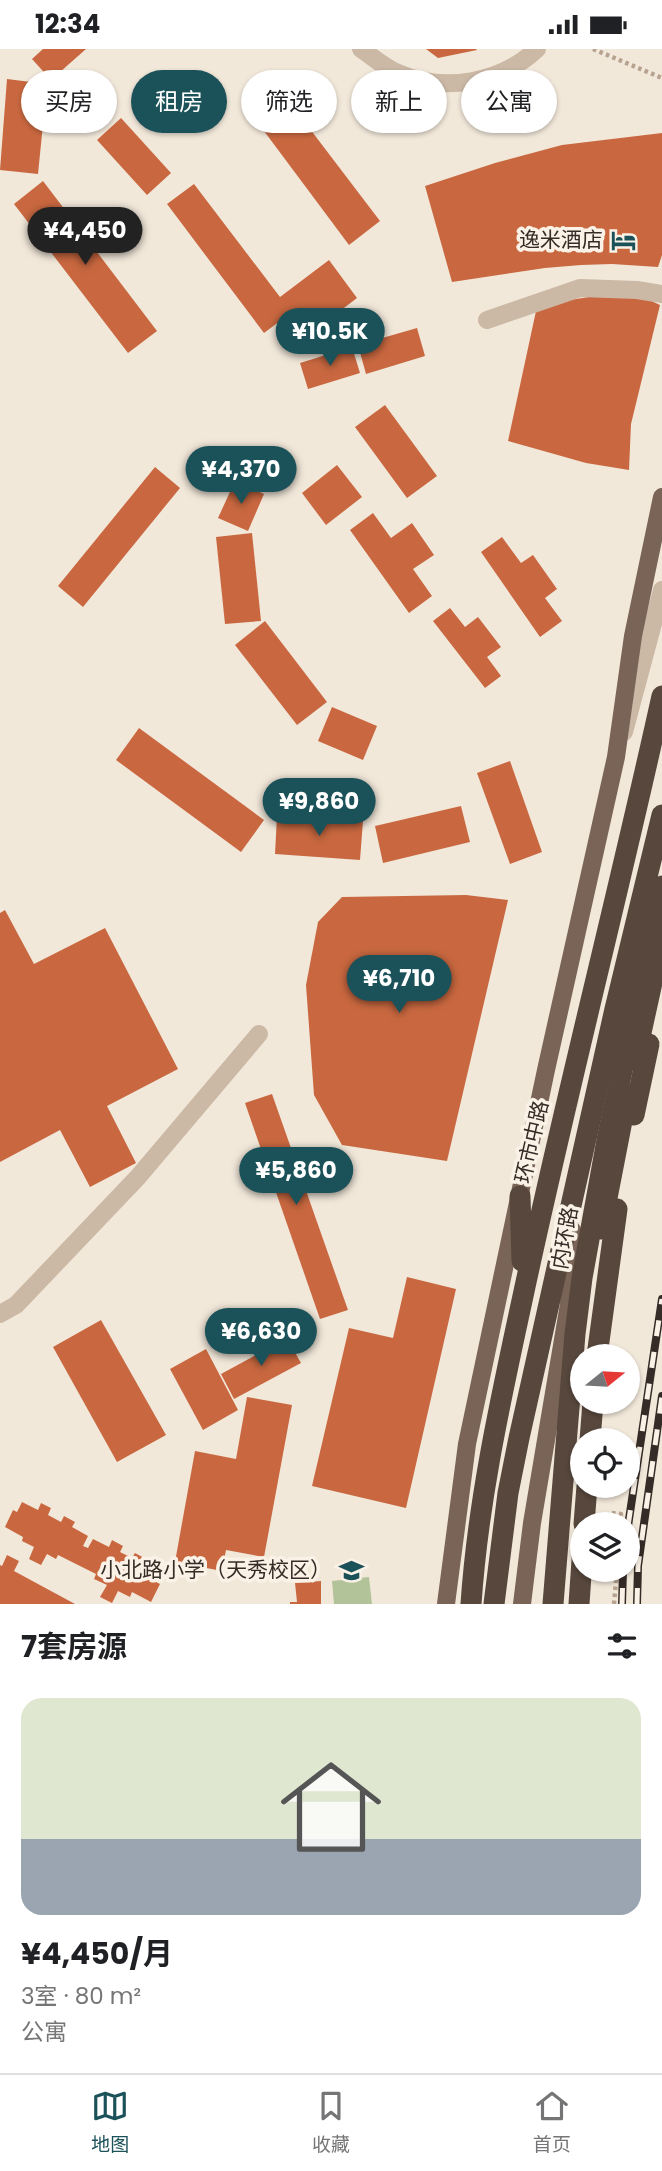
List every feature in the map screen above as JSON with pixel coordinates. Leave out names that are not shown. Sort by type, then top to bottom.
[{"type":"highway","name":"环市中路","points":[[471,1604],[478,1527],[487,1470],[523,1295],[662,696]]},
{"type":"highway","points":[[494,1604],[508,1493],[519,1438],[615,1009],[662,815]]},
{"type":"highway","name":"内环路","points":[[553,1604],[582,1278],[607,1140],[662,886]]},
{"type":"highway","points":[[599,1344],[630,1132],[657,984],[662,937]]},
{"type":"highway","points":[[615,1009],[657,984]]},
{"type":"highway","points":[[569,1304],[594,1258],[657,984]]},
{"type":"highway","points":[[520,1196],[523,1295]]},
{"type":"highway","points":[[579,1604],[581,1582]]},
{"type":"main road","name":"环市中路","points":[[446,1604],[467,1444],[616,757],[633,636],[662,497]]},
{"type":"main road","points":[[522,1604],[532,1523],[569,1304],[573,1199]]},
{"type":"street","points":[[361,49],[398,73],[440,84],[483,80],[522,63],[537,49]]},
{"type":"street","points":[[487,320],[580,288],[637,290],[662,294]]},
{"type":"street","points":[[616,757],[638,689],[662,590]]},
{"type":"street","points":[[0,1314],[16,1305],[138,1177],[259,1034]]},
{"type":"path","points":[[593,49],[662,78]]},
{"type":"path","points":[[614,1604],[616,1582]]},
{"type":"green space","points":[[369,1577],[372,1604],[334,1604],[332,1581]]},
{"type":"building","points":[[43,49],[86,49],[62,70],[42,70],[32,59]]},
{"type":"building","points":[[426,49],[476,49],[477,50],[438,58]]},
{"type":"building","points":[[7,79],[21,81],[21,133],[42,133],[38,174],[0,170]]},
{"type":"building","points":[[121,118],[131,129],[131,133],[135,133],[171,173],[147,195],[97,140],[105,133],[117,133],[117,122]]},
{"type":"building","points":[[265,133],[313,133],[380,221],[349,245]]},
{"type":"building","points":[[662,133],[662,255],[658,267],[581,265],[452,282],[425,186],[562,145]]},
{"type":"building","points":[[43,181],[157,331],[128,353],[14,204]]},
{"type":"building","points":[[194,184],[280,297],[329,260],[357,298],[298,343],[280,321],[264,333],[167,204]]},
{"type":"building","points":[[602,295],[647,299],[660,305],[631,424],[629,470],[586,463],[508,441],[536,311],[563,301]]},
{"type":"building","points":[[417,328],[425,356],[366,374],[358,345]]},
{"type":"building","points":[[352,347],[360,373],[308,389],[300,363]]},
{"type":"building","points":[[385,405],[437,476],[407,498],[355,427]]},
{"type":"building","points":[[337,465],[362,497],[326,525],[302,493]]},
{"type":"building","points":[[155,467],[180,488],[83,607],[58,586]]},
{"type":"building","points":[[235,481],[264,494],[248,531],[218,518]]},
{"type":"building","points":[[373,513],[391,538],[412,523],[434,555],[413,569],[432,596],[409,613],[350,530]]},
{"type":"building","points":[[252,533],[261,621],[225,624],[216,537]]},
{"type":"building","points":[[502,537],[521,563],[533,555],[557,589],[545,598],[562,621],[540,637],[481,552]]},
{"type":"building","points":[[450,608],[465,627],[478,617],[501,647],[487,657],[501,676],[485,688],[433,621]]},
{"type":"building","points":[[265,621],[327,702],[297,725],[235,645]]},
{"type":"building","points":[[332,707],[377,726],[363,760],[318,741]]},
{"type":"building","points":[[139,728],[264,820],[241,852],[116,760]]},
{"type":"building","points":[[510,761],[542,852],[510,864],[477,773]]},
{"type":"building","points":[[461,806],[470,842],[383,863],[375,826]]},
{"type":"building","points":[[277,816],[363,821],[360,860],[275,854]]},
{"type":"building","points":[[466,895],[508,900],[447,1161],[342,1145],[314,1095],[306,985],[318,922],[342,897]]},
{"type":"building","points":[[5,910],[34,964],[105,928],[178,1069],[107,1106],[136,1163],[90,1187],[60,1130],[0,1162],[0,913]]},
{"type":"building","points":[[272,1094],[348,1310],[320,1319],[245,1103]]},
{"type":"building","points":[[407,1277],[456,1289],[406,1508],[312,1486],[349,1328],[393,1338]]},
{"type":"building","points":[[101,1320],[166,1435],[117,1462],[53,1347]]},
{"type":"building","points":[[287,1338],[301,1363],[234,1399],[221,1374]]},
{"type":"building","points":[[206,1349],[238,1410],[203,1430],[170,1369]]},
{"type":"building","points":[[247,1397],[292,1405],[264,1557],[226,1550],[222,1571],[175,1562],[195,1451],[236,1459]]},
{"type":"building","points":[[22,1502],[38,1510],[41,1503],[51,1508],[48,1515],[61,1522],[64,1516],[75,1522],[72,1527],[88,1536],[83,1546],[88,1548],[93,1539],[109,1547],[112,1540],[123,1546],[120,1552],[132,1558],[135,1553],[146,1559],[144,1564],[161,1572],[156,1582],[160,1584],[151,1602],[132,1592],[130,1597],[118,1591],[112,1603],[100,1597],[107,1585],[94,1579],[96,1574],[58,1555],[56,1559],[47,1554],[41,1565],[29,1559],[34,1547],[5,1527],[13,1510],[17,1512]]},
{"type":"building","points":[[7,1555],[19,1561],[14,1571],[75,1604],[0,1604],[0,1565],[2,1566]]},
{"type":"building","points":[[321,1581],[321,1604],[290,1604],[297,1602],[295,1583]]},
{"type":"railway","points":[[630,1512],[662,1299]]},
{"type":"railway","points":[[637,1604],[638,1566],[662,1396]]},
{"type":"railway","points":[[622,1604],[623,1582]]},
{"type":"place","name":"逸米酒店","points":[[623,240]]},
{"type":"place","name":"小北路小学（天秀校区）","points":[[351,1570]]}]
